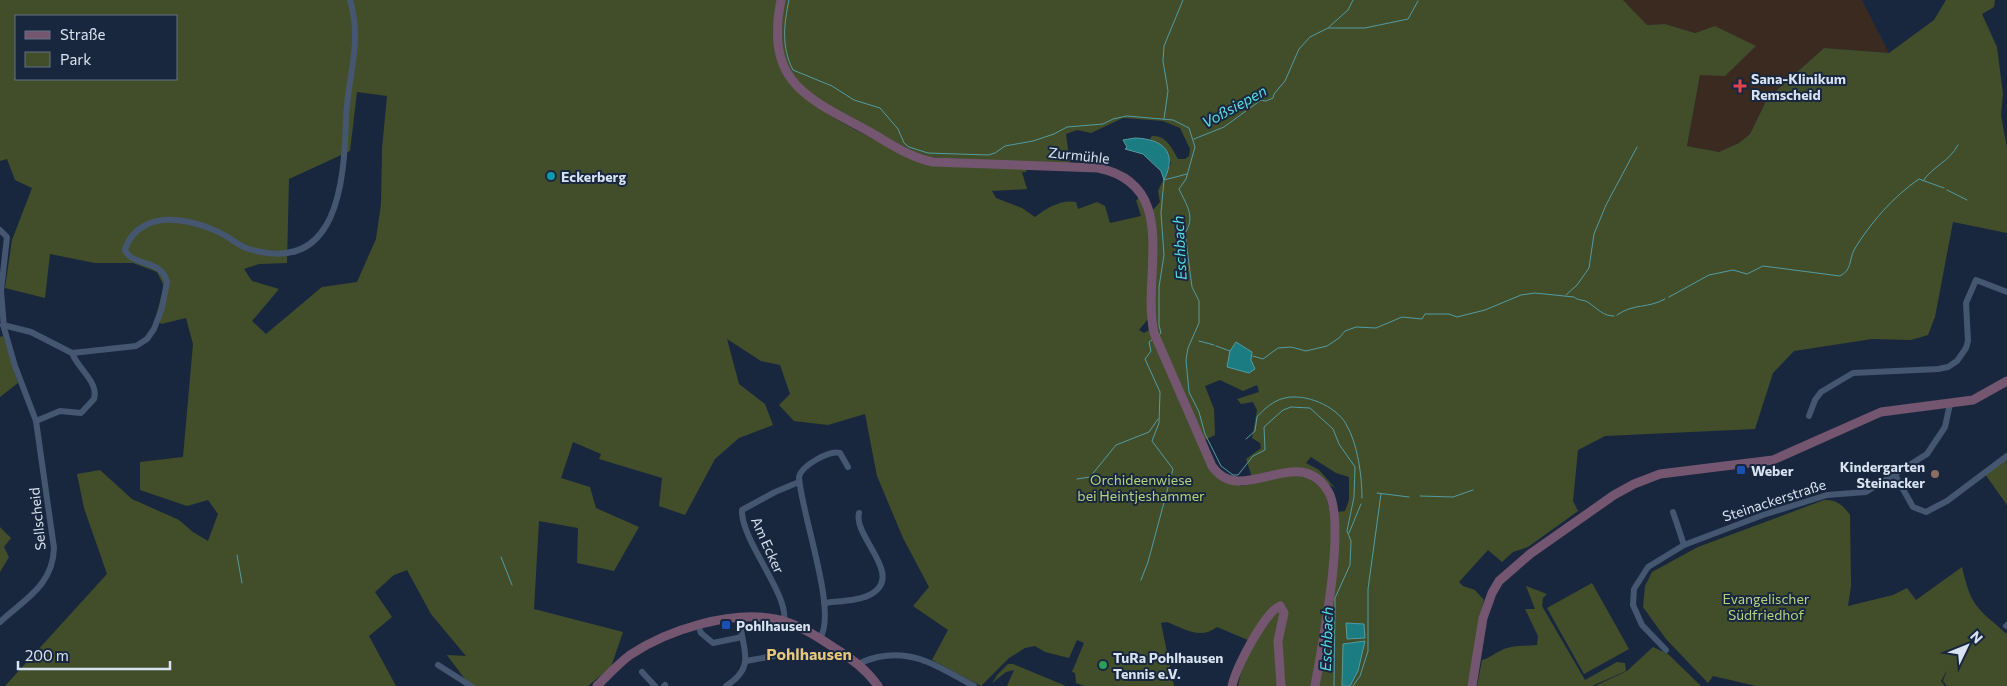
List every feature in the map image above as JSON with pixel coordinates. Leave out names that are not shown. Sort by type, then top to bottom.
[{"type":"main road","name":"Zurmühle","points":[[781,0],[778,26],[781,58],[790,79],[807,97],[921,160],[1085,167],[1109,170],[1122,176],[1137,188],[1146,204],[1152,224],[1152,310],[1154,333],[1215,470],[1225,478],[1238,482],[1285,472],[1303,473],[1320,481],[1331,496],[1336,547],[1315,686]]},
{"type":"main road","points":[[1472,686],[1483,618],[1492,593],[1499,581],[1511,568],[1614,495],[1634,484],[1660,474],[1774,460],[1881,412],[1899,408],[1950,404],[1981,397],[2007,381]]},
{"type":"main road","points":[[1232,686],[1246,653],[1264,624],[1276,608],[1280,606],[1284,613],[1278,641],[1281,686]]},
{"type":"main road","points":[[597,686],[631,655],[666,636],[698,625],[740,619],[769,618],[784,621],[820,638],[859,664],[878,686]]},
{"type":"street","points":[[3,325],[20,328],[72,353],[140,344],[152,333],[167,289],[163,272],[130,257],[126,250],[131,237],[143,226],[159,220],[194,223],[217,231],[249,249],[282,254],[298,252],[306,248],[329,218],[341,188],[346,112],[356,51],[356,18],[350,0]]},
{"type":"street","name":"Sellscheid","points":[[0,230],[8,237],[1,291],[3,325],[14,366],[36,421],[54,542],[53,562],[42,585],[0,622]]},
{"type":"street","points":[[1809,416],[1815,400],[1821,392],[1853,373],[1938,370],[1948,367],[1957,360],[1966,348],[1968,341],[1966,303],[1976,280],[2007,292]]},
{"type":"street","points":[[36,421],[60,411],[81,413],[94,399],[93,384],[83,373],[72,353]]},
{"type":"street","name":"Steinackerstraße","points":[[1666,650],[1638,619],[1633,597],[1637,582],[1648,567],[1684,545],[1763,515],[1827,495],[1860,494],[1895,475],[1927,454],[1945,427],[1950,404]]},
{"type":"street","points":[[820,638],[826,626],[824,603],[799,482],[800,473],[806,467],[832,453],[840,453],[848,467]]},
{"type":"street","points":[[1895,475],[1913,507],[1926,512],[1947,501],[2007,456]]},
{"type":"street","name":"Am Ecker","points":[[784,621],[786,612],[764,568],[742,510],[757,500],[799,482]]},
{"type":"street","points":[[1673,512],[1684,545]]},
{"type":"street","points":[[824,603],[873,593],[881,584],[883,572],[860,526],[859,513]]},
{"type":"street","points":[[726,686],[740,676],[746,661],[740,619]]},
{"type":"street","points":[[698,625],[701,633],[712,643],[742,637]]},
{"type":"street","points":[[746,661],[779,654],[788,656]]},
{"type":"street","points":[[859,664],[865,660],[888,655],[907,655],[924,661],[974,686]]},
{"type":"street","points":[[438,665],[472,686]]},
{"type":"street","points":[[642,672],[655,686]]},
{"type":"shaded area","name":"Sana-Klinikum Remscheid","points":[[1623,0],[1862,0],[1889,53],[1824,48],[1767,99],[1750,134],[1739,143],[1719,152],[1687,146],[1700,75],[1755,46],[1715,26],[1695,33],[1665,24],[1647,25]]},
{"type":"shaded area","points":[[1135,138],[1153,141],[1165,149],[1169,162],[1164,180],[1161,171],[1143,154],[1125,149],[1127,147],[1123,140]]},
{"type":"shaded area","points":[[1236,342],[1252,352],[1251,360],[1255,369],[1249,373],[1227,367],[1230,351]]},
{"type":"shaded area","points":[[1346,623],[1364,624],[1365,638],[1347,639]]},
{"type":"shaded area","points":[[1365,641],[1358,671],[1350,686],[1342,686],[1343,644]]},
{"type":"green space","name":"Orchideenwiese bei Heintjeshammer","points":[[0,0],[778,0],[774,23],[788,81],[812,103],[846,124],[912,158],[1027,167],[1026,172],[1022,172],[1027,189],[992,191],[996,198],[1022,208],[1035,217],[1044,210],[1060,203],[1076,202],[1078,209],[1097,202],[1105,206],[1110,223],[1141,216],[1136,200],[1140,198],[1150,228],[1149,312],[1148,319],[1139,330],[1144,333],[1151,329],[1206,460],[1241,486],[1278,477],[1297,475],[1315,481],[1325,495],[1330,517],[1329,578],[1312,686],[1238,686],[1248,640],[1217,627],[1205,633],[1198,633],[1167,622],[1161,623],[1174,686],[1084,686],[1076,683],[1075,673],[1072,672],[1084,643],[1077,640],[1069,658],[1045,652],[1035,646],[1025,648],[1009,658],[981,686],[932,660],[948,630],[913,606],[929,587],[903,538],[877,476],[865,414],[828,425],[794,421],[779,405],[790,394],[780,365],[761,361],[727,339],[739,384],[765,404],[773,425],[739,438],[715,459],[685,515],[659,506],[662,478],[599,459],[601,454],[573,442],[561,478],[590,487],[596,508],[639,527],[614,571],[577,563],[578,528],[539,521],[534,609],[623,632],[611,667],[588,686],[470,686],[447,655],[466,656],[431,614],[407,570],[394,575],[375,592],[392,617],[369,636],[396,686],[5,686],[107,574],[84,508],[77,474],[100,470],[132,499],[179,520],[193,532],[208,541],[218,514],[208,500],[187,506],[140,490],[140,462],[183,457],[193,344],[186,318],[161,324],[156,316],[164,286],[157,272],[133,263],[95,263],[50,254],[45,298],[5,288],[12,240],[32,188],[15,180],[7,159],[0,161]],"holes":[[[357,92],[387,96],[382,149],[381,204],[376,239],[357,282],[322,287],[266,334],[252,321],[279,289],[252,281],[244,269],[259,264],[287,263],[289,179],[350,151]]]},
{"type":"green space","points":[[784,0],[1623,0],[1647,25],[1665,24],[1695,33],[1715,26],[1756,46],[1725,76],[1700,75],[1687,146],[1719,152],[1739,143],[1750,134],[1767,99],[1824,48],[1889,53],[1934,20],[1946,0],[1995,0],[1994,7],[1982,14],[1997,47],[2003,94],[2001,115],[2007,148],[2007,233],[1953,222],[1935,317],[1928,335],[1911,340],[1872,339],[1794,351],[1773,373],[1755,429],[1605,436],[1578,450],[1573,501],[1578,511],[1528,547],[1513,552],[1502,562],[1488,550],[1459,582],[1463,586],[1475,590],[1484,600],[1479,617],[1469,686],[1317,686],[1337,512],[1345,511],[1349,500],[1349,477],[1336,473],[1311,457],[1306,463],[1319,470],[1335,488],[1303,469],[1295,468],[1252,477],[1246,459],[1261,448],[1260,443],[1252,438],[1257,410],[1253,402],[1241,404],[1237,399],[1259,392],[1257,385],[1243,391],[1220,380],[1205,386],[1214,409],[1215,435],[1203,441],[1155,327],[1152,211],[1160,202],[1158,191],[1171,163],[1157,143],[1150,139],[1152,136],[1157,136],[1165,140],[1178,159],[1185,159],[1189,156],[1190,149],[1180,128],[1163,121],[1123,118],[1091,133],[1077,130],[1066,134],[1070,164],[923,157],[812,97],[790,74],[783,53],[781,35]]},
{"type":"green space","points":[[3,336],[18,383],[0,397],[0,337]]},
{"type":"green space","points":[[2007,458],[2007,505],[1985,474]]},
{"type":"green space","name":"Evangelischer Südfriedhof","points":[[1824,500],[1839,503],[1850,515],[1851,586],[1848,606],[1893,595],[1907,588],[1916,600],[1962,567],[1972,599],[1982,612],[2007,634],[2007,686],[1947,686],[1943,681],[1947,670],[1941,681],[1945,686],[1756,686],[1713,676],[1708,683],[1666,639],[1643,607],[1645,586],[1652,572],[1698,547]]},
{"type":"green space","points":[[0,527],[11,538],[4,547],[9,557],[0,572]]},
{"type":"green space","points":[[1592,583],[1629,649],[1584,674],[1547,608]]},
{"type":"green space","points":[[1526,586],[1547,594],[1543,598],[1542,606],[1585,680],[1617,662],[1625,663],[1626,671],[1592,686],[1477,686],[1482,660],[1509,648],[1537,645],[1538,636],[1525,609],[1535,609]]},
{"type":"green space","points":[[1653,647],[1668,654],[1701,686],[1595,686],[1627,671]]},
{"type":"green space","points":[[1008,664],[1013,664],[1066,686],[1007,686],[1014,670],[1006,672],[992,683]]},
{"type":"waterway","name":"Eschbach","points":[[789,0],[785,44],[793,70],[832,86],[854,100],[880,108],[898,129],[904,143],[909,147],[928,153],[988,155],[995,153],[1005,146],[1033,141],[1054,134],[1067,127],[1103,124],[1113,119],[1127,116],[1173,120],[1189,128],[1195,147],[1186,179],[1179,189],[1190,216],[1185,233],[1192,287],[1199,301],[1199,323],[1188,348],[1186,360],[1189,392],[1199,412],[1205,434],[1221,466],[1233,475],[1238,475],[1253,456],[1265,450],[1264,427],[1283,410],[1291,407],[1310,408],[1333,429],[1339,444],[1355,467],[1354,497],[1347,531],[1351,541],[1350,565],[1335,598],[1334,686]]},
{"type":"waterway","points":[[1164,119],[1168,91],[1163,61],[1164,46],[1183,0]]},
{"type":"waterway","points":[[1329,27],[1348,10],[1353,0]]},
{"type":"waterway","name":"Voßsiepen","points":[[1194,139],[1224,127],[1261,100],[1266,101],[1273,98],[1285,81],[1299,49],[1310,37],[1328,28],[1365,28],[1408,19],[1418,1]]},
{"type":"waterway","points":[[1923,181],[1931,171],[1950,156],[1958,145]]},
{"type":"waterway","points":[[1566,295],[1577,285],[1589,268],[1594,234],[1606,205],[1637,147]]},
{"type":"waterway","points":[[1159,335],[1161,333],[1159,325],[1159,287],[1164,255],[1161,213],[1164,180],[1187,174]]},
{"type":"waterway","points":[[1669,297],[1709,275],[1733,270],[1747,274],[1763,266],[1840,276],[1847,271],[1854,250],[1867,230],[1901,193],[1919,179],[1944,188]]},
{"type":"waterway","points":[[1947,190],[1967,200]]},
{"type":"waterway","points":[[1253,356],[1263,359],[1278,348],[1291,347],[1306,351],[1327,346],[1339,338],[1345,331],[1356,327],[1376,328],[1402,317],[1422,319],[1425,314],[1449,314],[1457,317],[1485,310],[1521,295],[1535,293],[1574,297],[1587,302],[1610,316],[1614,316]]},
{"type":"waterway","points":[[1617,315],[1623,311],[1665,299]]},
{"type":"waterway","points":[[1141,580],[1148,562],[1173,469],[1152,441],[1159,423],[1160,392],[1145,359],[1151,351],[1149,342],[1153,339]]},
{"type":"waterway","points":[[1199,341],[1214,345]]},
{"type":"waterway","points":[[1216,346],[1230,351]]},
{"type":"waterway","points":[[1246,439],[1255,431],[1257,417],[1277,401],[1302,397],[1319,402],[1335,412],[1346,424],[1350,432],[1354,441],[1360,471],[1362,498]]},
{"type":"waterway","points":[[1077,479],[1090,477],[1116,445],[1149,432],[1158,419]]},
{"type":"waterway","points":[[1420,496],[1453,497],[1473,490]]},
{"type":"waterway","points":[[1377,493],[1409,497]]},
{"type":"waterway","points":[[1353,686],[1360,676],[1368,651],[1368,589],[1381,494]]},
{"type":"waterway","points":[[1349,533],[1361,504]]},
{"type":"waterway","points":[[237,555],[242,583]]},
{"type":"waterway","points":[[501,557],[512,585]]},
{"type":"place","name":"Sana-Klinikum Remscheid","points":[[1740,86]]},
{"type":"place","name":"Eckerberg","points":[[551,176]]},
{"type":"place","name":"Weber","points":[[1741,470]]},
{"type":"place","name":"Kindergarten Steinacker","points":[[1935,474]]},
{"type":"place","name":"Pohlhausen","points":[[726,625]]},
{"type":"place","name":"TuRa Pohlhausen Tennis e.V.","points":[[1103,665]]},
{"type":"district","name":"Pohlhausen","points":[[809,653]]}]
